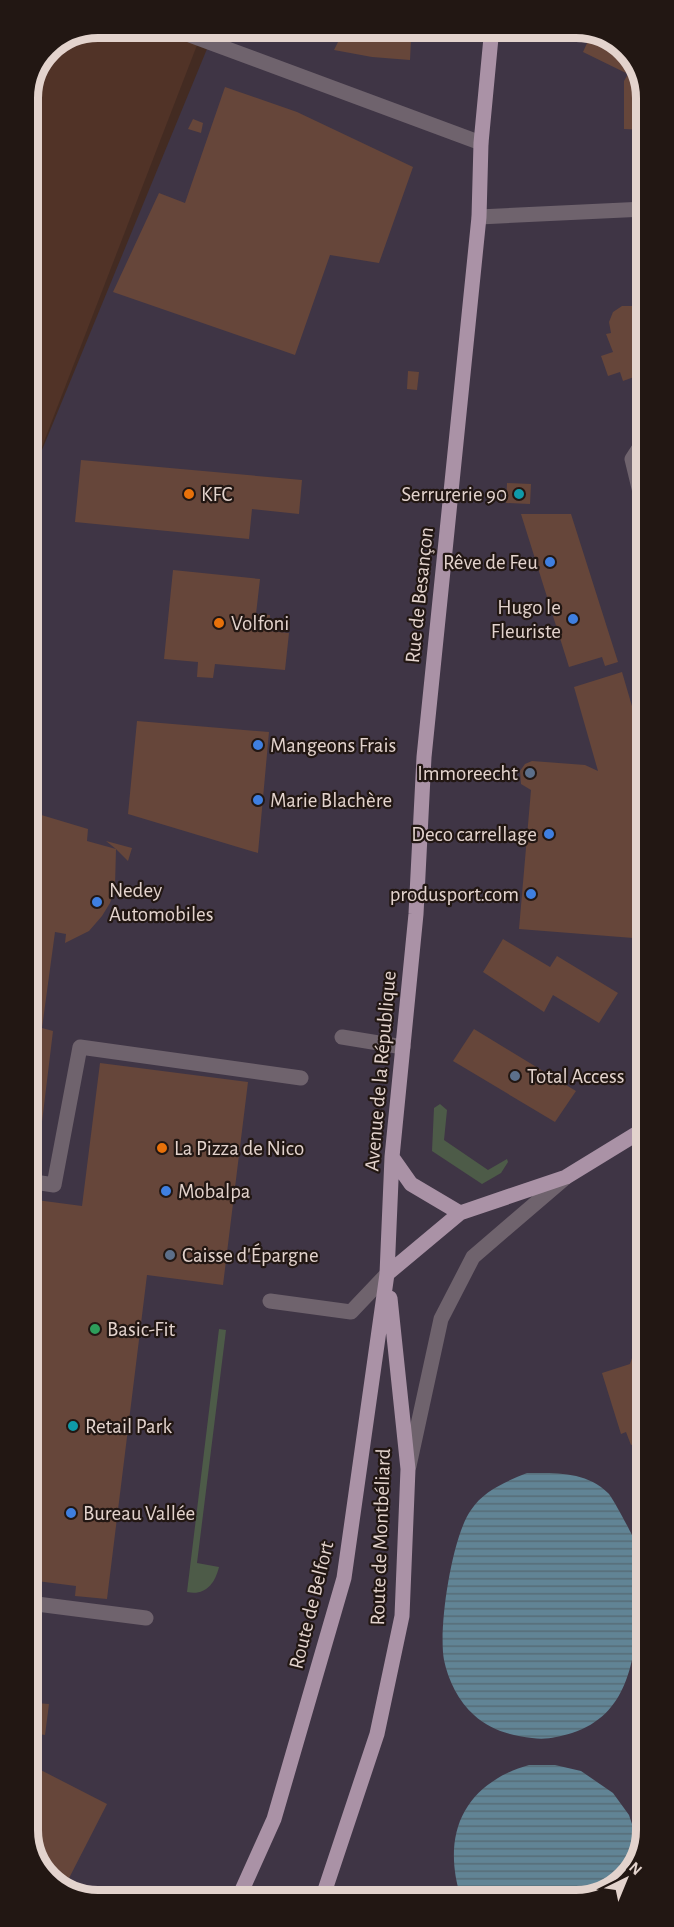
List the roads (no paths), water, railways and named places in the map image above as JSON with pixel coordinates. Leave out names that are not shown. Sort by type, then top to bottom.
[{"type":"main road","name":"Rue de Besançon","points":[[418,871],[424,758],[479,217],[481,143],[491,38]]},
{"type":"main road","name":"Avenue de la République","points":[[387,1274],[392,1157],[418,871]]},
{"type":"main road","points":[[387,1274],[460,1213],[566,1177],[636,1134]]},
{"type":"main road","points":[[392,1157],[411,1184],[460,1213]]},
{"type":"main road","name":"Route de Montbéliard","points":[[325,1889],[377,1734],[402,1616],[408,1469],[387,1274]]},
{"type":"main road","name":"Route de Belfort","points":[[242,1889],[274,1820],[344,1578],[387,1274]]},
{"type":"street","points":[[198,38],[481,143]]},
{"type":"street","points":[[479,217],[636,209]]},
{"type":"street","points":[[636,453],[632,459],[636,476]]},
{"type":"street","points":[[342,1037],[403,1047]]},
{"type":"street","points":[[38,1183],[54,1185],[80,1047],[302,1078]]},
{"type":"street","points":[[408,1469],[441,1319],[473,1257],[566,1177]]},
{"type":"street","points":[[270,1301],[351,1311],[387,1274]]},
{"type":"street","points":[[38,1604],[146,1617]]},
{"type":"water","points":[[527,1473],[570,1475],[590,1481],[608,1493],[616,1504],[636,1544],[636,1634],[625,1684],[616,1700],[591,1725],[557,1737],[517,1736],[487,1725],[474,1715],[459,1697],[451,1683],[444,1660],[445,1605],[458,1540],[464,1523],[476,1503],[504,1483]]},
{"type":"water","points":[[529,1765],[555,1765],[581,1771],[613,1793],[629,1815],[636,1836],[633,1849],[596,1849],[596,1886],[584,1889],[459,1890],[455,1875],[456,1833],[473,1799],[488,1785],[506,1774]]},
{"type":"place","name":"KFC","points":[[189,494]]},
{"type":"place","name":"Serrurerie 90","points":[[519,494]]},
{"type":"place","name":"Rêve de Feu","points":[[550,562]]},
{"type":"place","name":"Hugo le Fleuriste","points":[[573,619]]},
{"type":"place","name":"Volfoni","points":[[219,623]]},
{"type":"place","name":"Mangeons Frais","points":[[258,745]]},
{"type":"place","name":"Immoreecht","points":[[530,773]]},
{"type":"place","name":"Marie Blachère","points":[[258,800]]},
{"type":"place","name":"Deco carrellage","points":[[549,834]]},
{"type":"place","name":"produsport.com","points":[[531,894]]},
{"type":"place","name":"Nedey Automobiles","points":[[97,902]]},
{"type":"place","name":"Total Access","points":[[515,1076]]},
{"type":"place","name":"La Pizza de Nico","points":[[162,1148]]},
{"type":"place","name":"Mobalpa","points":[[166,1191]]},
{"type":"place","name":"Caisse d'Épargne","points":[[170,1255]]},
{"type":"place","name":"Basic-Fit","points":[[95,1329]]},
{"type":"place","name":"Retail Park","points":[[73,1426]]},
{"type":"place","name":"Bureau Vallée","points":[[71,1513]]}]
